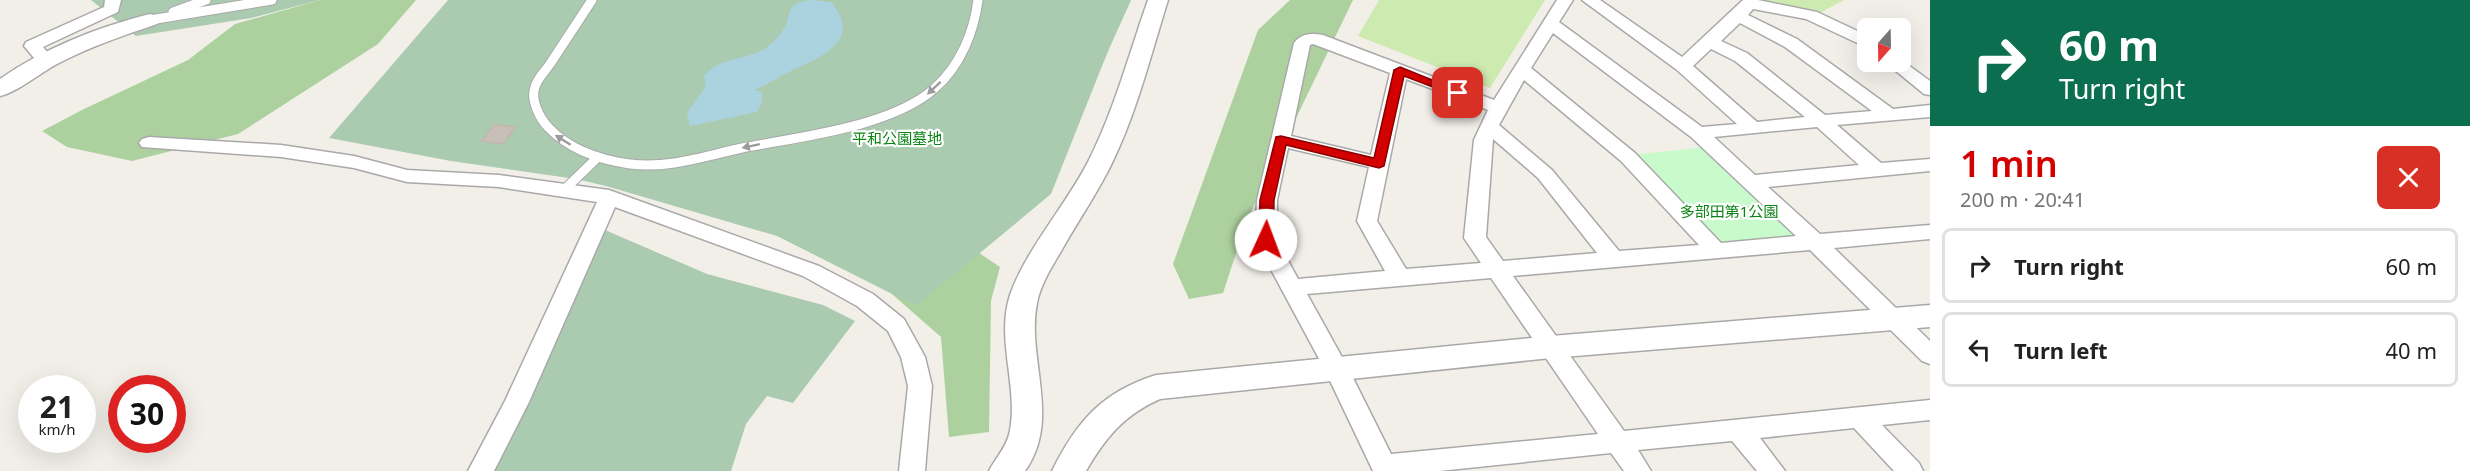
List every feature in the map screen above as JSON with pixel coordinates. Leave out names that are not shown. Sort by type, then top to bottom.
[{"type":"street","points":[[45,60],[32,46],[112,9],[113,0]]},
{"type":"street","points":[[1006,471],[1024,442],[1027,416],[1023,349],[1018,323],[1026,287],[1101,159],[1158,0]]},
{"type":"street","points":[[1565,0],[1493,117],[1483,140],[1475,238],[1638,471]]},
{"type":"street","points":[[1590,0],[1683,66],[1753,128]]},
{"type":"street","points":[[1683,66],[1738,16],[1749,3],[1811,15],[1857,38]]},
{"type":"street","points":[[1738,16],[1791,43],[1889,115]]},
{"type":"street","points":[[0,88],[45,60],[118,30],[150,20]]},
{"type":"street","points":[[1550,23],[1698,133],[1815,242],[1930,355]]},
{"type":"street","points":[[1613,259],[1545,174],[1493,117],[1400,70],[1317,39],[1306,40],[1302,43],[1267,200],[1266,240],[1336,368],[1384,468],[1507,462],[1617,442],[1930,410]]},
{"type":"street","points":[[1710,42],[1741,57],[1821,121],[1876,170]]},
{"type":"street","points":[[1400,70],[1367,221],[1400,278]]},
{"type":"street","points":[[1523,70],[1628,157],[1716,250]]},
{"type":"street","points":[[1907,72],[1930,90]]},
{"type":"street","points":[[1698,133],[1930,111]]},
{"type":"street","points":[[1281,140],[1379,164]]},
{"type":"street","points":[[149,143],[209,145],[281,152],[354,162],[407,176],[499,181],[609,197],[811,271],[865,300],[896,325],[913,357],[920,386],[912,471]]},
{"type":"street","points":[[1752,182],[1928,167]]},
{"type":"street","points":[[481,471],[517,402],[609,197]]},
{"type":"street","points":[[1292,287],[1930,232]]},
{"type":"street","points":[[1070,471],[1089,436],[1106,413],[1130,397],[1156,387],[1551,347],[1930,316]]},
{"type":"street","points":[[1860,418],[1910,471]]},
{"type":"street","points":[[1738,430],[1772,471]]},
{"type":"lane","points":[[150,20],[206,0]]},
{"type":"lane","points":[[150,20],[272,0]]},
{"type":"lane","points":[[592,0],[534,88],[533,100],[536,113],[554,135],[598,157],[637,165],[651,165],[893,113],[926,96],[939,84],[971,36],[978,0]]},
{"type":"lane","points":[[566,189],[598,157]]},
{"type":"green space","points":[[91,0],[320,0],[251,18],[136,36]]},
{"type":"green space","points":[[320,0],[416,0],[378,44],[238,134],[132,161],[67,147],[42,131],[188,60],[235,24]]},
{"type":"green space","name":"平和公園墓地","points":[[448,0],[1131,0],[1112,41],[1051,194],[916,306],[777,236],[606,186],[576,179],[451,161],[329,138]]},
{"type":"green space","points":[[1076,0],[1131,0],[1040,203],[927,218],[1000,267],[991,301],[989,432],[949,437],[941,337],[829,239]]},
{"type":"green space","points":[[1290,0],[1353,0],[1247,220],[1223,293],[1189,299],[1173,264],[1258,30]]},
{"type":"green space","points":[[1379,0],[1545,0],[1490,88],[1358,36]]},
{"type":"green space","points":[[1758,0],[1844,0],[1820,13]]},
{"type":"green space","name":"多部田第1公園","points":[[1706,147],[1798,235],[1797,240],[1722,245],[1630,155]]},
{"type":"green space","points":[[605,230],[707,274],[823,305],[855,321],[793,403],[767,396],[746,424],[731,471],[487,471]]},
{"type":"water","points":[[811,0],[831,2],[840,16],[843,28],[834,46],[825,54],[756,89],[756,91],[762,91],[762,101],[757,112],[690,126],[687,113],[706,86],[704,76],[709,70],[723,62],[763,50],[783,30],[794,5]]},
{"type":"building","points":[[494,125],[515,127],[503,144],[482,141]]},
{"type":"route","points":[[1266,240],[1267,200],[1281,140],[1379,164],[1400,70],[1458,93]]}]
